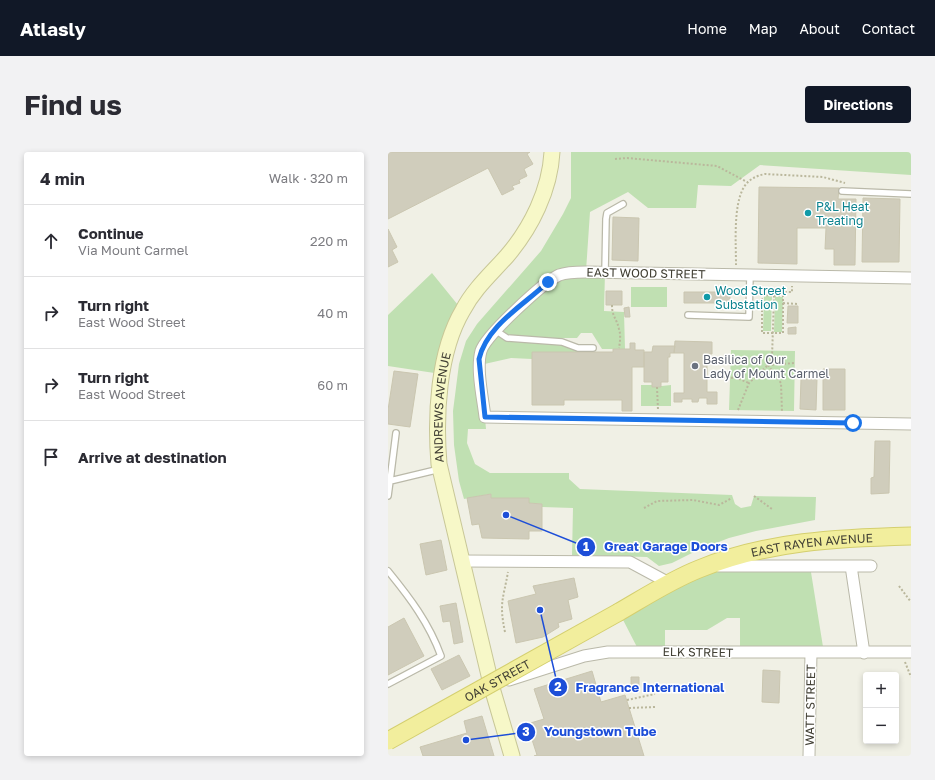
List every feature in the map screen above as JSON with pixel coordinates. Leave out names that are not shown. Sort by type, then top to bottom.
[{"type":"main road","name":"EAST RAYEN AVENUE","points":[[669,583],[706,566],[734,556],[812,540],[847,537],[911,536]]},
{"type":"main road","name":"OAK STREET","points":[[388,741],[669,583]]},
{"type":"street","name":"ANDREWS AVENUE","points":[[512,756],[492,688],[440,469],[438,433],[441,381],[443,360],[455,325],[471,297],[508,255],[531,221],[546,185],[552,152]]},
{"type":"street","name":"EAST WOOD STREET","points":[[658,420],[485,417],[479,359],[485,341],[548,282],[558,276],[586,272],[605,272],[911,278]]},
{"type":"street","points":[[658,420],[911,424]]},
{"type":"street","points":[[461,561],[630,562],[669,583]]},
{"type":"street","points":[[706,566],[871,566]]},
{"type":"street","points":[[851,566],[864,653]]},
{"type":"street","name":"ELK STREET","points":[[492,688],[505,681],[584,656],[608,652],[906,653]]},
{"type":"street","name":"WATT STREET","points":[[810,756],[811,653]]},
{"type":"lane","points":[[842,191],[911,194]]},
{"type":"lane","points":[[605,272],[606,219],[608,214],[623,204]]},
{"type":"lane","points":[[688,315],[749,316],[750,275]]},
{"type":"lane","points":[[495,330],[507,338],[562,342],[578,348],[593,348]]},
{"type":"lane","points":[[388,496],[396,433]]},
{"type":"lane","points":[[390,481],[440,469]]},
{"type":"lane","points":[[388,571],[421,613],[434,638],[441,656],[388,684]]},
{"type":"path","points":[[614,159],[635,158],[717,166],[747,182]]},
{"type":"path","points":[[736,274],[736,238],[739,204],[743,188],[747,182],[756,176],[764,174],[823,177],[848,184],[854,192]]},
{"type":"path","points":[[783,296],[762,295],[762,333],[783,333],[783,296],[784,292],[792,292],[792,286]]},
{"type":"path","points":[[735,421],[738,408],[749,383],[768,365],[772,358],[774,296]]},
{"type":"path","points":[[783,303],[798,304]]},
{"type":"path","points":[[612,305],[613,317],[619,327],[620,348]]},
{"type":"path","points":[[768,365],[795,363]]},
{"type":"path","points":[[768,365],[781,383],[783,422]]},
{"type":"path","points":[[707,377],[737,378],[749,383]]},
{"type":"path","points":[[657,387],[658,420]]},
{"type":"path","points":[[754,496],[772,509]]},
{"type":"path","points":[[644,508],[657,501],[693,500],[719,505],[732,498]]},
{"type":"path","points":[[505,632],[501,613],[501,601],[508,574],[508,561]]},
{"type":"path","points":[[899,586],[911,602]]},
{"type":"path","points":[[906,653],[911,677]]},
{"type":"path","points":[[627,700],[655,694]]},
{"type":"path","points":[[629,708],[655,707]]},
{"type":"green space","points":[[571,152],[911,152],[911,175],[760,165],[731,186],[698,185],[696,208],[648,208],[628,192],[590,212],[586,271],[605,272],[604,311],[624,312],[625,349],[602,349],[592,333],[581,333],[577,338],[560,338],[561,342],[578,348],[577,352],[532,352],[532,359],[511,358],[480,365],[486,429],[468,429],[467,443],[475,464],[490,473],[569,473],[569,479],[580,489],[732,495],[735,504],[741,508],[751,506],[754,496],[816,497],[815,520],[756,531],[729,538],[698,550],[672,563],[659,566],[647,557],[572,555],[573,508],[542,507],[542,504],[529,503],[529,498],[491,498],[490,494],[464,499],[459,481],[454,445],[453,411],[459,364],[466,341],[477,324],[541,251],[563,214],[571,198]]},
{"type":"green space","points":[[432,273],[462,310],[441,374],[388,366],[388,315]]},
{"type":"green space","points":[[631,287],[667,287],[667,307],[631,307]]},
{"type":"green space","points":[[764,296],[772,296],[771,331],[763,331]]},
{"type":"green space","points":[[775,297],[783,297],[782,332],[774,332]]},
{"type":"green space","points":[[731,350],[795,351],[794,411],[729,410]]},
{"type":"green space","points":[[641,385],[652,385],[652,387],[671,385],[671,406],[641,406]]},
{"type":"green space","points":[[810,566],[824,653],[740,652],[740,618],[727,618],[707,630],[665,630],[665,651],[639,651],[619,612],[698,570]]},
{"type":"building","points":[[388,152],[530,152],[527,154],[533,164],[524,169],[527,176],[519,180],[520,183],[512,186],[514,189],[502,195],[488,168],[388,219]]},
{"type":"building","name":"P&L Heat Treating","points":[[759,187],[839,188],[838,199],[856,199],[855,265],[834,265],[834,249],[825,249],[826,228],[797,228],[797,264],[758,263]]},
{"type":"building","points":[[863,198],[900,199],[899,262],[862,262]]},
{"type":"building","points":[[613,217],[639,218],[638,261],[612,260]]},
{"type":"building","points":[[388,229],[397,247],[392,250],[398,262],[388,267]]},
{"type":"building","points":[[606,291],[622,291],[622,305],[606,305]]},
{"type":"building","name":"Wood Street Substation","points":[[684,292],[730,292],[730,303],[684,303]]},
{"type":"building","points":[[788,306],[798,306],[798,323],[787,323]]},
{"type":"building","points":[[629,307],[630,317],[625,317],[624,308]]},
{"type":"building","points":[[796,327],[796,334],[788,334],[788,328]]},
{"type":"building","name":"Basilica of Our Lady of Mount Carmel","points":[[675,341],[712,342],[712,354],[707,354],[707,392],[717,392],[717,404],[707,404],[707,398],[699,398],[698,402],[692,402],[692,399],[682,399],[682,402],[674,402],[674,393],[684,393],[684,353],[674,353]]},
{"type":"building","points":[[630,343],[635,343],[635,350],[644,350],[644,367],[632,367],[632,411],[622,411],[622,400],[564,400],[564,405],[532,405],[532,352],[613,352],[613,349],[630,349]]},
{"type":"building","points":[[653,346],[675,346],[674,353],[670,353],[670,357],[668,357],[668,382],[661,382],[661,387],[652,387],[652,382],[644,382],[644,352],[652,352]]},
{"type":"building","points":[[823,369],[845,369],[845,410],[823,410]]},
{"type":"building","points":[[394,371],[418,374],[410,427],[388,424],[388,410]]},
{"type":"building","points":[[801,379],[817,379],[816,410],[800,409]]},
{"type":"building","points":[[875,441],[890,441],[889,493],[871,494],[871,478],[874,477]]},
{"type":"building","points":[[491,494],[491,498],[529,498],[529,503],[542,504],[542,531],[529,531],[529,539],[482,538],[479,524],[472,525],[467,498]]},
{"type":"building","points":[[441,540],[447,570],[426,575],[420,544]]},
{"type":"building","points":[[574,578],[578,597],[568,600],[572,619],[558,623],[559,627],[543,637],[516,643],[508,601],[536,594],[533,586]]},
{"type":"building","points":[[456,603],[463,642],[454,644],[450,621],[443,622],[440,606]]},
{"type":"building","points":[[404,618],[424,656],[388,675],[388,627]]},
{"type":"building","points":[[459,655],[470,676],[442,690],[431,669]]},
{"type":"building","points":[[763,670],[780,671],[779,703],[762,702]]},
{"type":"building","points":[[592,671],[601,702],[625,695],[644,756],[534,756],[537,755],[527,724],[544,719],[534,689]]},
{"type":"building","points":[[631,677],[639,677],[639,691],[631,691]]},
{"type":"building","points":[[482,716],[494,756],[423,756],[420,747],[467,733],[464,721]]},
{"type":"place","name":"P&L Heat Treating","points":[[808,213]]},
{"type":"place","name":"Wood Street Substation","points":[[707,297]]},
{"type":"place","name":"Basilica of Our Lady of Mount Carmel","points":[[695,366]]},
{"type":"place","name":"Great Garage Doors","points":[[506,515]]},
{"type":"place","name":"Fragrance International","points":[[540,610]]},
{"type":"place","name":"Youngstown Tube","points":[[466,740]]},
{"type":"route","points":[[548,282],[503,322],[485,341],[479,359],[485,417],[853,423]]}]
